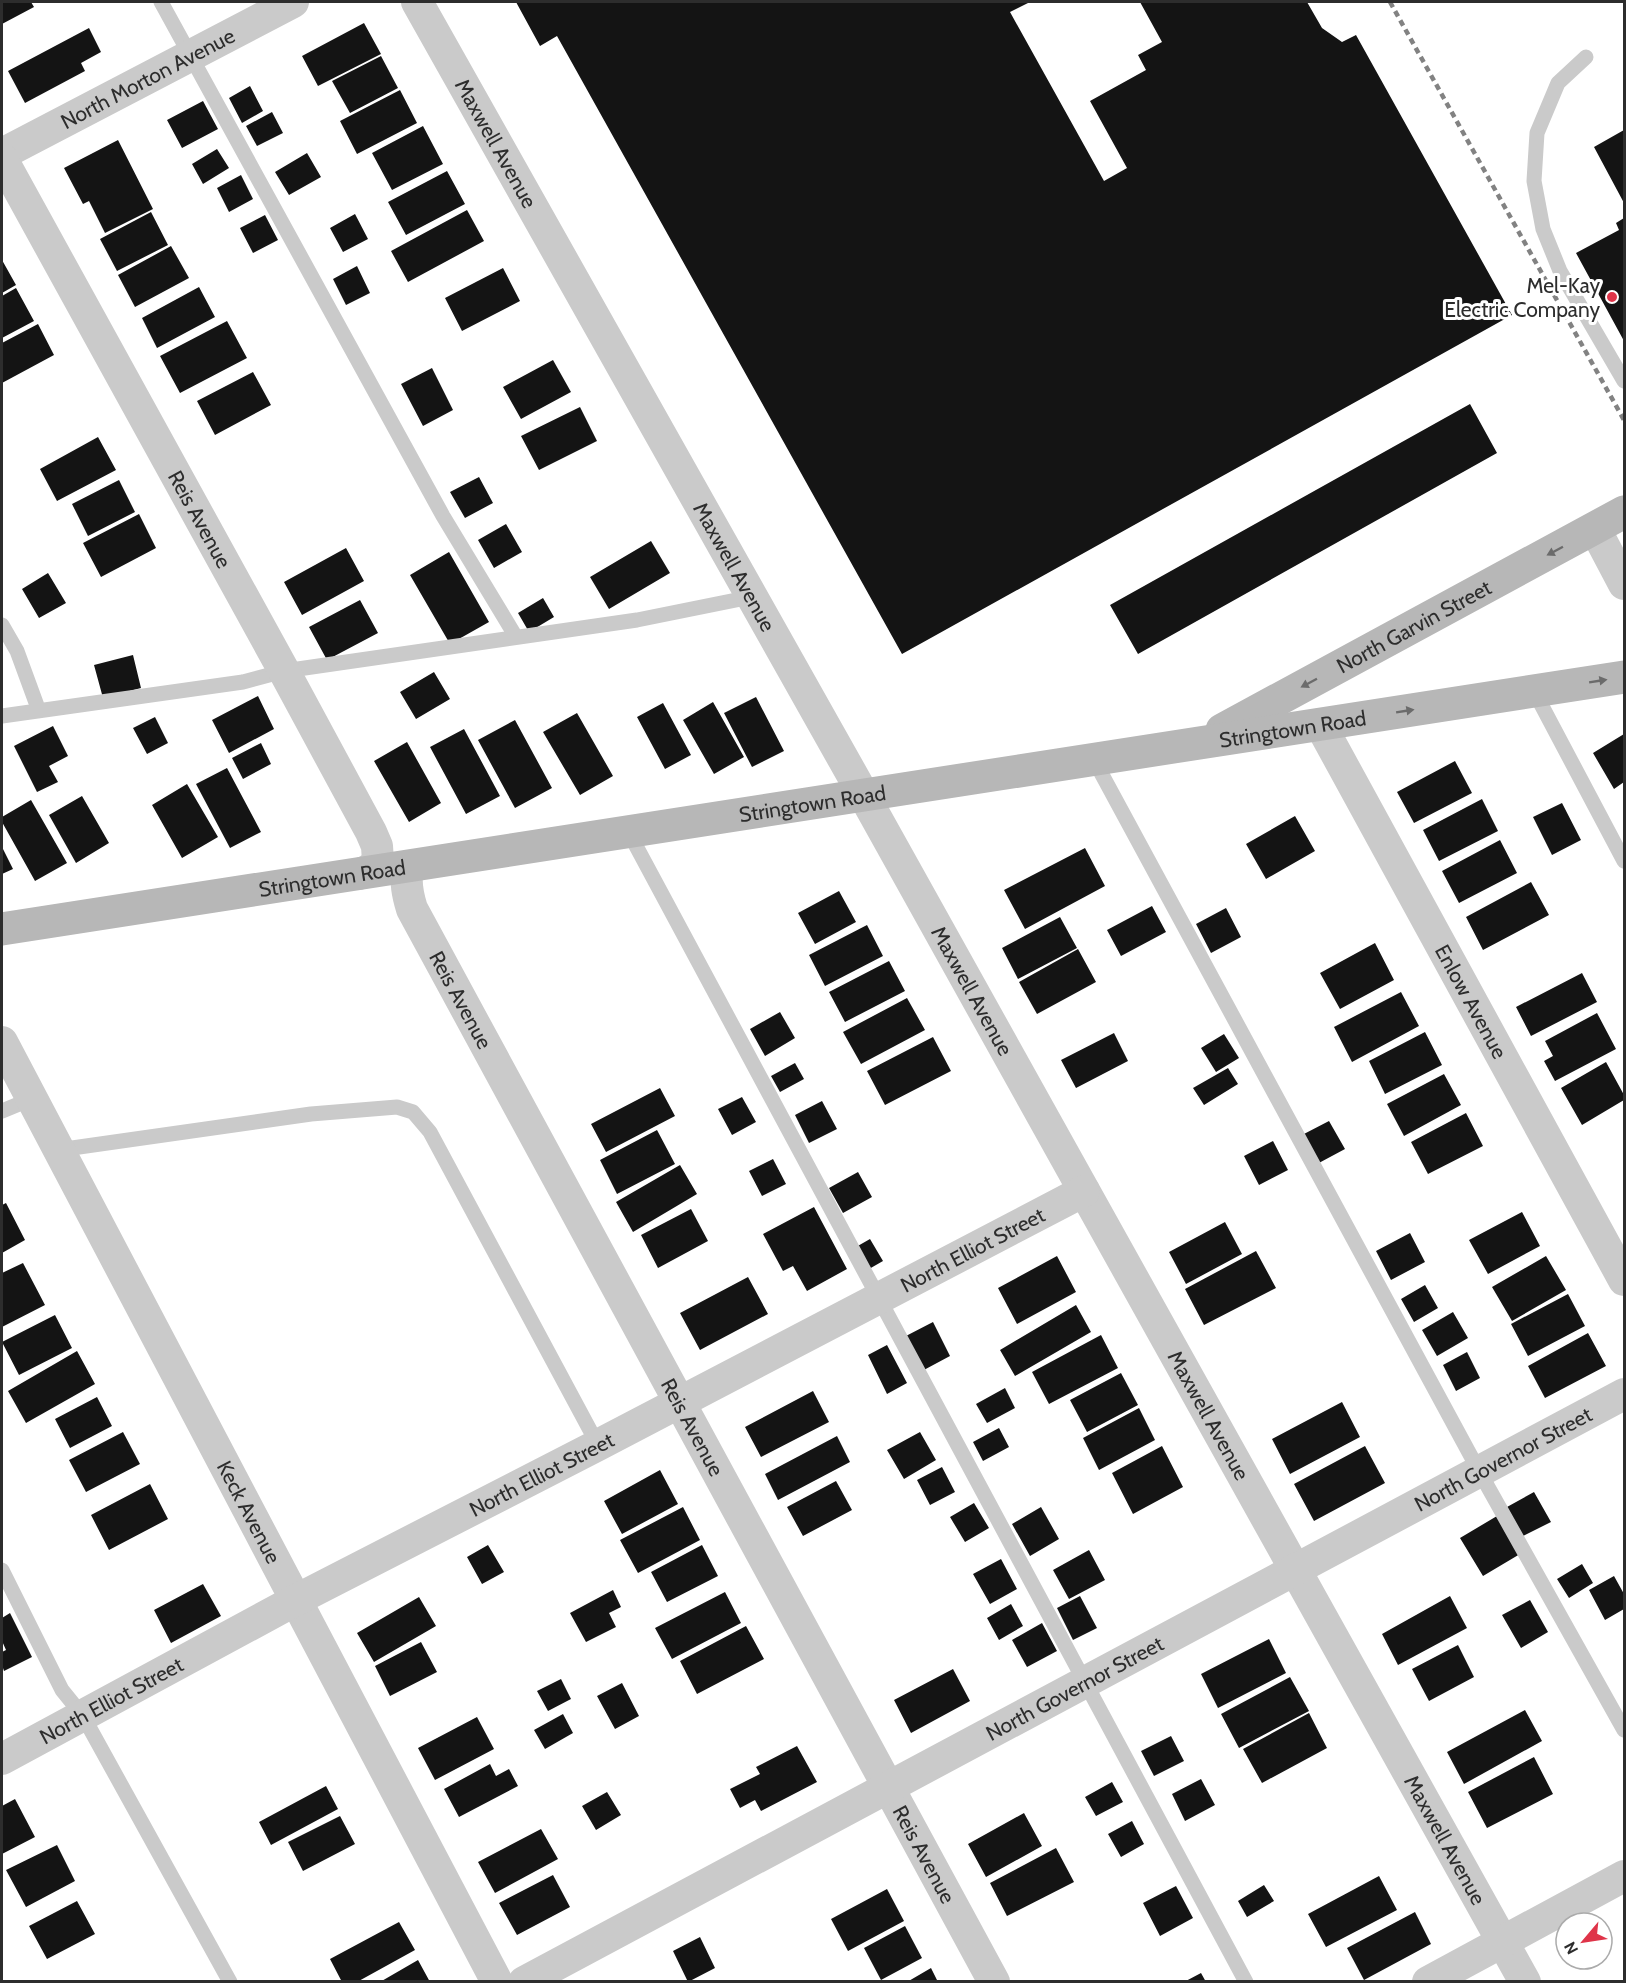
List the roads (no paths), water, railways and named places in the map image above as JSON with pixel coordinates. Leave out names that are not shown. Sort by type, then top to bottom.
[{"type":"main road","name":"North Garvin Street","points":[[1202,741],[1624,512]]},
{"type":"main road","name":"Stringtown Road","points":[[2,929],[1624,677]]},
{"type":"street","name":"North Morton Avenue","points":[[2,154],[293,2]]},
{"type":"street","name":"Maxwell Avenue","points":[[417,2],[863,794],[1525,1982]]},
{"type":"street","name":"Reis Avenue","points":[[2,159],[284,671],[377,846],[378,862],[369,870],[359,874]]},
{"type":"street","points":[[1595,529],[1624,584]]},
{"type":"street","name":"Enlow Avenue","points":[[1320,724],[1624,1280]]},
{"type":"street","name":"Reis Avenue","points":[[409,867],[407,889],[412,909],[994,1982]]},
{"type":"street","name":"Keck Avenue","points":[[2,1042],[497,1982]]},
{"type":"street","name":"North Elliot Street","points":[[2,1759],[296,1600],[1084,1191]]},
{"type":"street","name":"North Governor Street","points":[[524,1982],[1624,1394]]},
{"type":"street","points":[[1428,1982],[1624,1876]]},
{"type":"lane","points":[[161,2],[438,506],[516,637]]},
{"type":"lane","points":[[1586,57],[1558,83],[1537,133],[1534,181],[1543,229],[1560,271],[1624,381]]},
{"type":"lane","points":[[2,716],[243,682],[284,671],[637,620],[751,597]]},
{"type":"lane","points":[[2,625],[16,651],[39,711]]},
{"type":"lane","points":[[1534,691],[1624,861]]},
{"type":"lane","points":[[1093,758],[1479,1472],[1624,1730]]},
{"type":"lane","points":[[628,831],[1246,1982]]},
{"type":"lane","points":[[2,1111],[31,1099]]},
{"type":"lane","points":[[58,1150],[311,1114],[397,1107],[413,1112],[430,1132],[598,1445]]},
{"type":"lane","points":[[2,1570],[62,1690],[82,1716],[230,1982]]},
{"type":"railway","points":[[1390,2],[1624,420]]},
{"type":"place","name":"Mel-Kay Electric Company","points":[[1612,297]]}]
